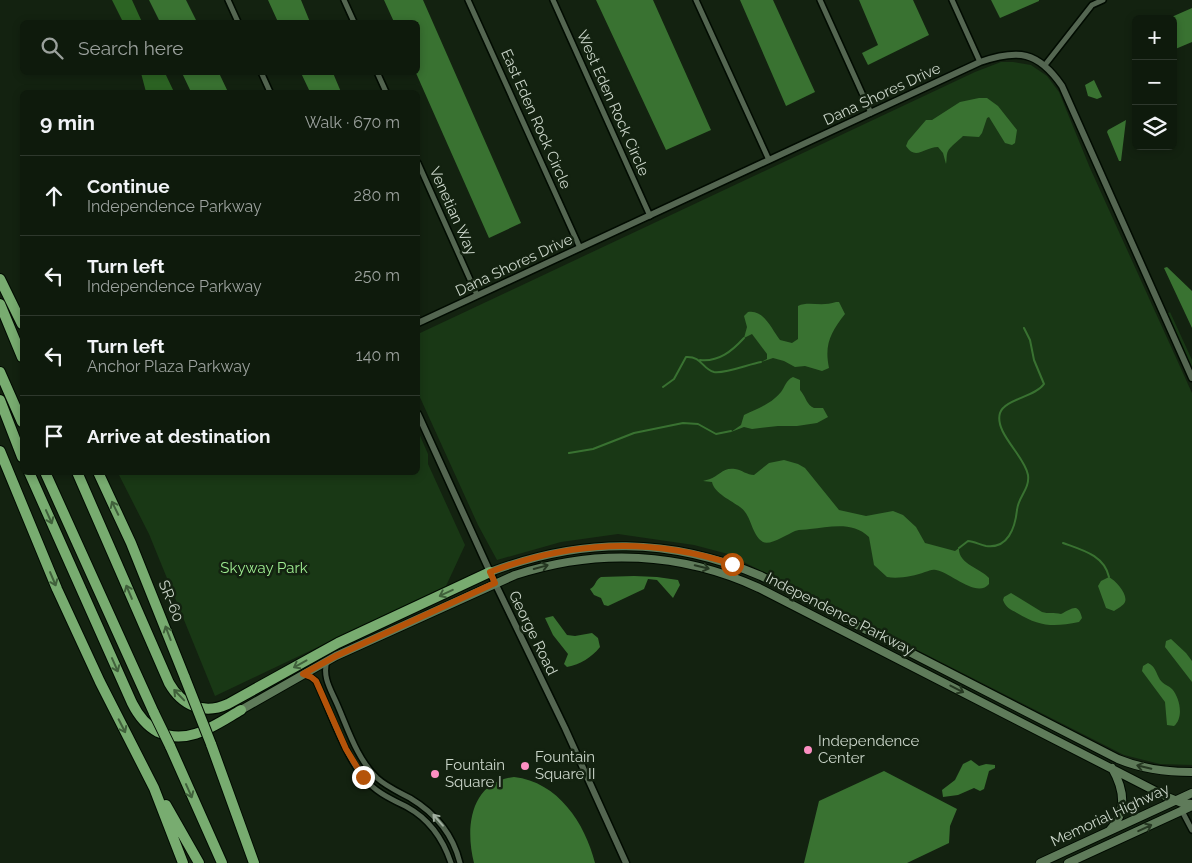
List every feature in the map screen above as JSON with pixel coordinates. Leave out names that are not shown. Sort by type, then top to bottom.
[{"type":"highway","points":[[0,278],[20,320]]},
{"type":"highway","points":[[0,304],[20,352]]},
{"type":"highway","points":[[0,372],[20,417]]},
{"type":"highway","points":[[0,400],[20,452]]},
{"type":"highway","points":[[0,412],[20,454]]},
{"type":"highway","points":[[0,451],[57,589],[100,682],[154,788],[199,863]]},
{"type":"highway","points":[[30,475],[132,703],[143,721],[166,735],[186,737],[196,734],[241,710]]},
{"type":"highway","points":[[46,475],[222,863]]},
{"type":"highway","points":[[78,475],[169,683],[181,699],[200,708],[212,709],[228,704],[338,643],[490,572]]},
{"type":"highway","name":"SR-60","points":[[99,475],[132,543],[254,861]]},
{"type":"highway","points":[[154,788],[183,863]]},
{"type":"main road","name":"Independence Parkway","points":[[490,572],[548,554],[608,546],[663,548],[712,558],[761,576],[1118,759],[1152,769],[1192,772]]},
{"type":"main road","name":"Independence Parkway","points":[[241,710],[327,661],[495,583],[546,566],[595,558],[670,560],[709,569],[766,591],[1112,768],[1173,802],[1187,807]]},
{"type":"main road","points":[[1109,831],[1118,817],[1123,797],[1121,786],[1112,768]]},
{"type":"main road","points":[[1187,807],[1192,794]]},
{"type":"main road","name":"Memorial Highway","points":[[1040,863],[1192,794]]},
{"type":"main road","name":"Memorial Highway","points":[[1068,863],[1187,807]]},
{"type":"main road","points":[[1080,845],[1085,855]]},
{"type":"street","points":[[228,0],[237,20]]},
{"type":"street","points":[[344,0],[353,20]]},
{"type":"street","name":"East Eden Rock Circle","points":[[468,0],[580,248]]},
{"type":"street","name":"West Eden Rock Circle","points":[[554,0],[650,216]]},
{"type":"street","points":[[696,0],[769,160]]},
{"type":"street","points":[[820,0],[871,113]]},
{"type":"street","points":[[952,0],[980,62]]},
{"type":"street","points":[[1045,65],[1091,3],[1102,0]]},
{"type":"street","name":"Dana Shores Drive","points":[[420,322],[980,62],[998,56],[1013,54],[1032,57],[1045,65],[1057,78],[1068,98],[1192,378]]},
{"type":"street","points":[[262,75],[269,90]]},
{"type":"street","points":[[378,75],[385,90]]},
{"type":"street","name":"Venetian Way","points":[[420,168],[477,296]]},
{"type":"street","name":"George Road","points":[[420,418],[626,863]]},
{"type":"street","points":[[327,661],[325,677],[354,744],[365,764],[378,779],[418,803],[432,814],[453,842],[460,863]]},
{"type":"street","points":[[303,674],[316,681],[349,754],[363,777],[379,792],[412,810],[428,823],[440,839],[451,863]]},
{"type":"street","points":[[1187,807],[1192,830]]},
{"type":"green space","points":[[1001,62],[1031,65],[1047,76],[1059,92],[1090,168],[1192,393],[1192,765],[1160,764],[1124,755],[728,554],[694,545],[618,534],[561,542],[497,560],[478,525],[420,397],[420,333],[975,72]]},
{"type":"green space","points":[[1170,312],[1192,360],[1192,370],[1167,314]]},
{"type":"green space","name":"Skyway Park","points":[[420,436],[428,454],[428,464],[465,545],[446,586],[215,696],[149,534],[119,475],[420,475]]},
{"type":"shaded area","points":[[112,0],[132,0],[141,20],[122,20]]},
{"type":"shaded area","points":[[149,0],[186,0],[196,20],[159,20]]},
{"type":"shaded area","points":[[268,0],[301,0],[309,20],[277,20]]},
{"type":"shaded area","points":[[384,0],[423,0],[521,223],[489,238],[417,75],[420,75],[420,20],[393,20]]},
{"type":"shaded area","points":[[596,0],[653,0],[711,130],[666,150]]},
{"type":"shaded area","points":[[740,0],[773,0],[815,92],[786,106]]},
{"type":"shaded area","points":[[859,0],[913,0],[929,35],[868,65],[862,53],[878,45]]},
{"type":"shaded area","points":[[991,0],[1039,0],[1039,1],[1000,18]]},
{"type":"shaded area","points":[[1192,8],[1192,42],[1177,48],[1177,15]]},
{"type":"shaded area","points":[[142,75],[166,75],[173,90],[145,90]]},
{"type":"shaded area","points":[[183,75],[220,75],[227,90],[190,90]]},
{"type":"shaded area","points":[[302,75],[334,75],[340,90],[309,90]]},
{"type":"shaded area","points":[[1094,80],[1102,97],[1097,99],[1088,96],[1085,85]]},
{"type":"shaded area","points":[[987,98],[998,106],[1017,130],[1015,143],[1012,145],[1005,143],[989,117],[979,137],[963,136],[951,148],[947,153],[946,164],[943,153],[938,147],[917,153],[906,146],[926,120],[932,120],[960,102]]},
{"type":"shaded area","points":[[1126,120],[1121,161],[1119,161],[1107,132]]},
{"type":"shaded area","points":[[1167,267],[1192,291],[1192,328],[1164,268]]},
{"type":"shaded area","points":[[839,302],[845,314],[832,333],[828,345],[829,368],[822,371],[805,366],[795,367],[773,358],[761,362],[767,359],[767,354],[752,334],[744,338],[747,327],[744,316],[748,312],[759,314],[767,321],[780,340],[792,343],[798,339],[798,306]]},
{"type":"shaded area","points":[[793,377],[800,380],[800,390],[810,405],[814,408],[823,408],[828,417],[817,423],[752,429],[744,427],[731,432],[741,425],[744,415],[773,400]]},
{"type":"shaded area","points":[[784,460],[805,468],[839,510],[866,516],[893,511],[903,515],[916,527],[925,543],[955,551],[959,548],[962,558],[985,574],[989,578],[989,584],[984,588],[971,587],[942,572],[934,570],[906,577],[887,577],[874,565],[869,537],[863,532],[849,527],[833,526],[799,530],[774,541],[763,542],[756,535],[744,511],[716,490],[712,482],[703,481],[713,478],[724,470],[731,469],[754,475],[769,463]]},
{"type":"shaded area","points":[[634,576],[678,580],[680,585],[673,598],[657,580],[648,579],[644,589],[608,606],[604,605],[601,598],[594,595],[590,589],[601,577]]},
{"type":"shaded area","points":[[1109,577],[1115,581],[1125,595],[1123,605],[1114,611],[1106,608],[1098,586],[1101,581]]},
{"type":"shaded area","points":[[1011,593],[1042,612],[1061,614],[1076,608],[1079,610],[1082,618],[1079,622],[1062,625],[1047,625],[1033,621],[1005,605],[1004,597]]},
{"type":"shaded area","points":[[553,616],[567,635],[575,636],[592,633],[598,638],[600,647],[585,660],[567,667],[564,664],[568,654],[553,635],[545,618]]},
{"type":"shaded area","points":[[1171,639],[1192,661],[1192,682],[1165,647],[1166,641]]},
{"type":"shaded area","points":[[1148,663],[1153,667],[1162,682],[1172,689],[1177,697],[1180,713],[1174,726],[1167,725],[1165,702],[1142,671],[1143,666]]},
{"type":"shaded area","points":[[971,760],[979,766],[986,764],[995,765],[995,768],[989,771],[984,789],[980,791],[974,788],[958,795],[943,797],[942,790],[955,780],[963,764]]},
{"type":"shaded area","points":[[884,771],[957,809],[950,826],[949,843],[907,863],[804,863],[819,801]]},
{"type":"shaded area","points":[[514,777],[530,780],[544,787],[567,807],[584,833],[595,863],[474,863],[470,836],[474,809],[480,797],[488,788],[499,781]]},
{"type":"waterway","points":[[959,548],[968,541],[986,546],[994,546],[1005,541],[1012,530],[1018,505],[1027,485],[1028,475],[1026,468],[1005,436],[999,421],[1003,408],[1034,392],[1044,384],[1034,360],[1030,340],[1024,328]]},
{"type":"waterway","points":[[700,360],[713,359],[725,355],[744,338]]},
{"type":"waterway","points":[[663,387],[674,379],[686,357],[695,358],[714,372],[731,370],[761,362]]},
{"type":"waterway","points":[[569,453],[593,449],[634,433],[683,423],[698,424],[716,434],[731,431]]},
{"type":"waterway","points":[[1063,543],[1085,551],[1097,558],[1102,563],[1109,577]]},
{"type":"place","name":"Independence Center","points":[[808,750]]},
{"type":"place","name":"Fountain Square II","points":[[525,766]]},
{"type":"place","name":"Fountain Square I","points":[[435,774]]},
{"type":"route","points":[[363,777],[346,749],[316,681],[303,674],[336,656],[495,583],[490,572],[534,557],[582,548],[640,546],[671,549],[732,564]]}]
